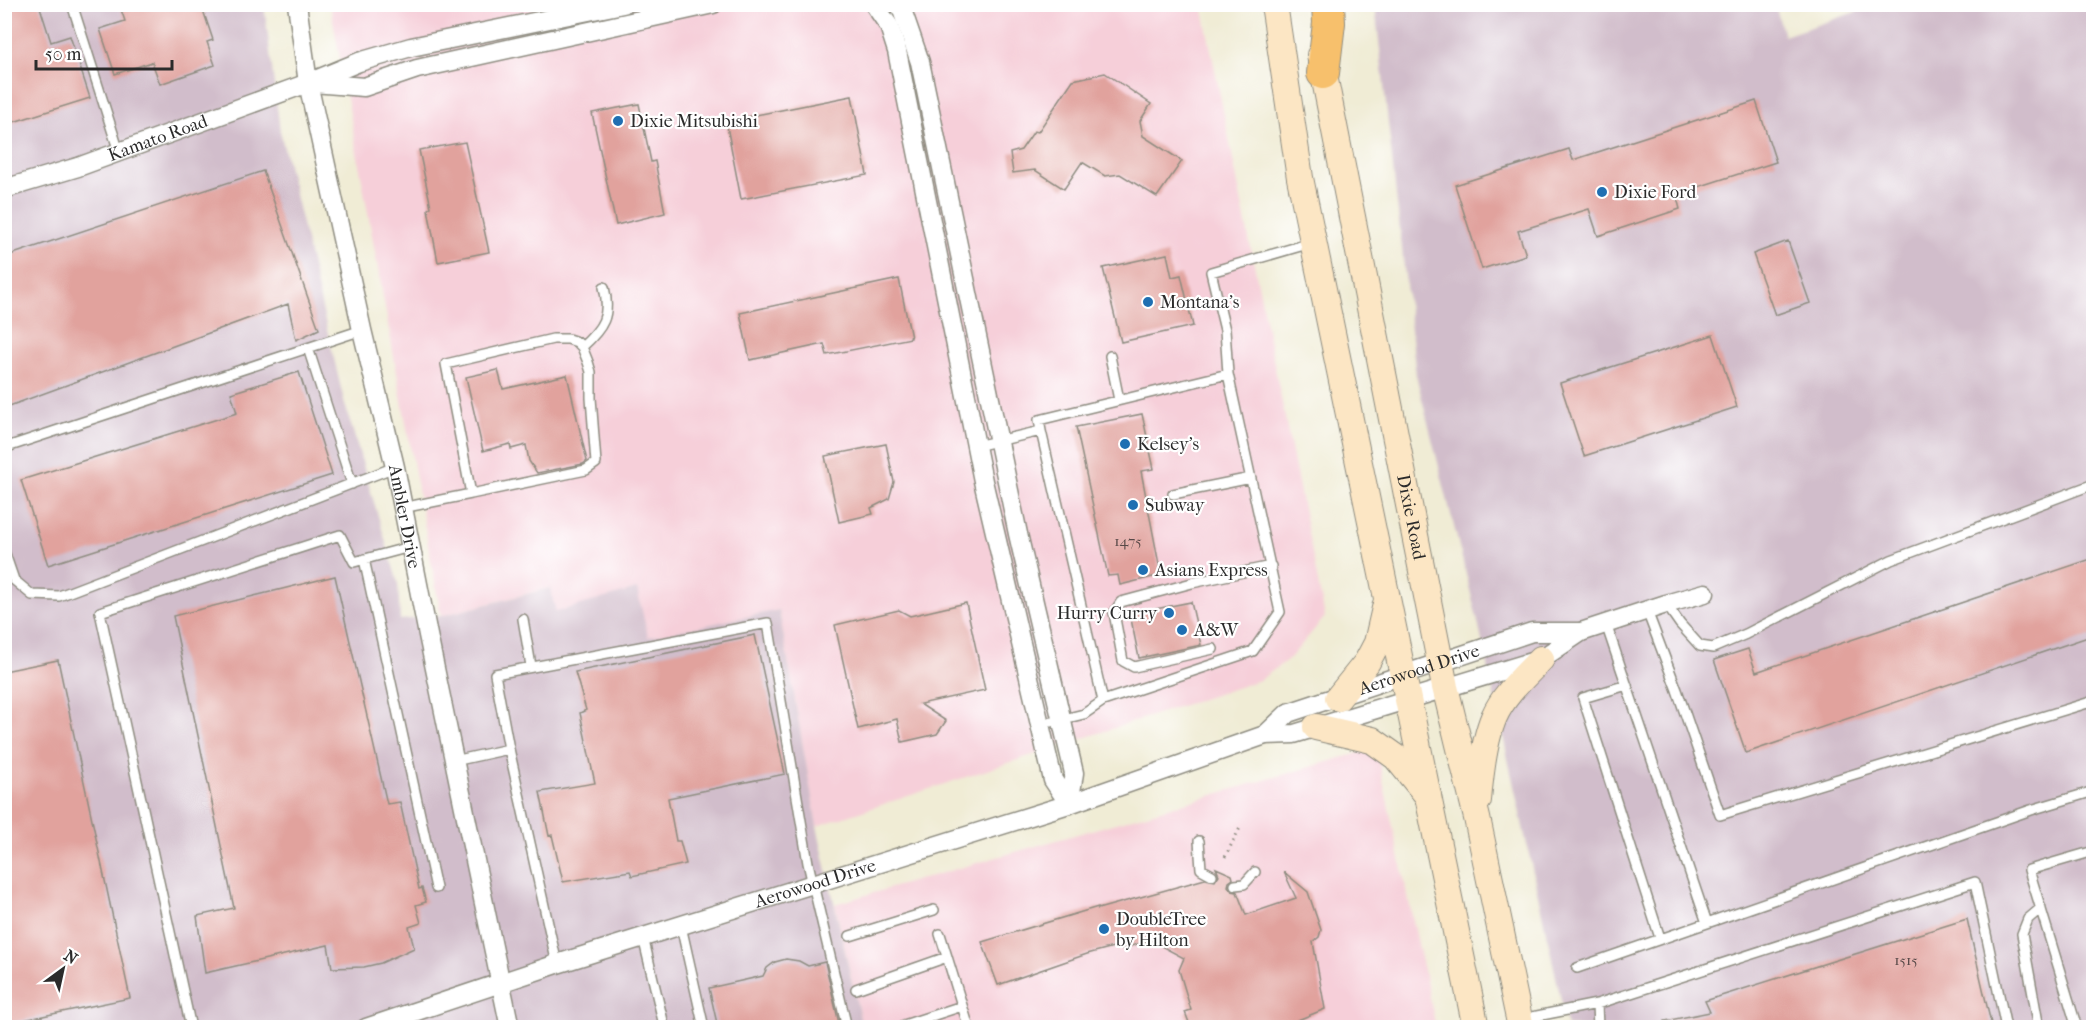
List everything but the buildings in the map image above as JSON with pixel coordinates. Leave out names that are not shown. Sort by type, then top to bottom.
[{"type":"highway","points":[[1323,74],[1329,23],[1328,4]]},
{"type":"main road","points":[[1274,4],[1300,178],[1476,1028]]},
{"type":"main road","name":"Dixie Road","points":[[1313,4],[1323,74],[1445,687],[1477,818],[1520,1024]]},
{"type":"main road","points":[[1338,698],[1364,668],[1377,643],[1388,595]]},
{"type":"main road","points":[[1477,818],[1482,770],[1494,717],[1510,691],[1541,659]]},
{"type":"main road","points":[[1316,727],[1372,740],[1396,757],[1430,797]]},
{"type":"street","name":"Ambler Drive","points":[[297,4],[308,83],[362,330],[395,467],[510,1028]]},
{"type":"street","name":"Kamato Road","points":[[4,189],[78,167],[308,83],[359,62],[411,47],[623,4]]},
{"type":"street","points":[[308,83],[364,87],[417,69],[671,9],[713,4]]},
{"type":"street","points":[[874,4],[889,26],[900,66],[976,446],[1039,725],[1053,780],[1069,804]]},
{"type":"street","points":[[900,4],[920,62],[999,440],[1074,773],[1069,804]]},
{"type":"street","name":"Aerowood Drive","points":[[1265,735],[1288,713],[1338,698],[1406,686],[1445,687],[1541,659],[1581,632],[1705,593]]},
{"type":"street","name":"Aerowood Drive","points":[[366,1028],[557,964],[1069,804],[1265,735],[1294,734],[1316,727],[1406,686],[1440,662],[1532,632],[1581,632]]},
{"type":"lane","points":[[72,4],[119,152]]},
{"type":"lane","points":[[411,47],[417,69]]},
{"type":"lane","points":[[900,66],[920,62]]},
{"type":"lane","points":[[1039,725],[1084,714],[1103,701],[1252,651],[1280,612],[1228,374],[1225,330],[1211,272],[1314,243]]},
{"type":"lane","points":[[938,258],[960,255]]},
{"type":"lane","points":[[582,347],[593,337],[605,320],[607,309],[604,287]]},
{"type":"lane","points":[[4,448],[362,330]]},
{"type":"lane","points":[[402,508],[471,495],[586,470],[596,463],[591,372],[582,347],[577,342],[568,339],[553,339],[446,364],[471,495]]},
{"type":"lane","points":[[309,348],[352,484]]},
{"type":"lane","points":[[1110,356],[1119,400]]},
{"type":"lane","points":[[1103,701],[1039,420],[1228,374]]},
{"type":"lane","points":[[976,446],[1041,431]]},
{"type":"lane","points":[[4,551],[14,580],[32,595],[59,596],[395,467]]},
{"type":"lane","points":[[1173,494],[1251,478]]},
{"type":"lane","points":[[1666,604],[1700,646],[1713,648],[1746,634],[1891,560],[2094,484]]},
{"type":"lane","points":[[191,1028],[100,612],[340,535],[354,562],[410,547]]},
{"type":"lane","points":[[364,560],[435,888]]},
{"type":"lane","points":[[1213,649],[1134,667],[1123,661],[1114,613],[1120,602],[1192,583],[1271,567]]},
{"type":"lane","points":[[1647,611],[1720,815],[2094,701]]},
{"type":"lane","points":[[523,619],[531,666]]},
{"type":"lane","points":[[557,964],[509,749],[495,674],[768,623],[813,885],[847,1028]]},
{"type":"lane","points":[[1606,624],[1707,923]]},
{"type":"lane","points":[[1627,685],[1583,698],[1660,938]]},
{"type":"lane","points":[[454,761],[509,749]]},
{"type":"lane","points":[[1577,968],[2094,790]]},
{"type":"lane","points":[[1199,842],[1201,869],[1212,875]]},
{"type":"lane","points":[[2077,1028],[2029,870],[2094,851]]},
{"type":"lane","points":[[1235,885],[1244,884],[1255,872]]},
{"type":"lane","points":[[1520,1024],[1597,1004],[1975,882],[2006,1028]]},
{"type":"lane","points":[[2039,1028],[2022,934],[2028,919],[2041,908]]},
{"type":"lane","points":[[850,936],[934,910]]},
{"type":"lane","points":[[681,926],[704,1028]]},
{"type":"lane","points":[[940,934],[969,1028]]},
{"type":"lane","points":[[643,937],[663,1021]]},
{"type":"lane","points":[[856,989],[947,957]]},
{"type":"lane","points":[[1597,1004],[1598,1028]]},
{"type":"lane","points":[[904,1024],[962,1006]]},
{"type":"path","points":[[1225,857],[1241,825]]},
{"type":"shaded area","points":[[330,4],[1202,5],[1325,617],[1290,658],[1260,680],[817,826],[779,610],[648,637],[555,613],[549,588],[441,616]]},
{"type":"shaded area","points":[[5,5],[264,5],[280,131],[344,401],[398,583],[400,620],[441,616],[550,588],[556,612],[637,589],[648,637],[779,610],[817,826],[862,1027],[5,1028]]},
{"type":"shaded area","points":[[1375,5],[1775,5],[1784,36],[1876,5],[2093,5],[2093,1027],[1567,1027],[1477,618],[1416,375]]},
{"type":"shaded area","points":[[1376,748],[1436,1027],[862,1027],[835,904]]},
{"type":"place","name":"Dixie Mitsubishi","points":[[618,121]]},
{"type":"place","name":"Dixie Ford","points":[[1602,192]]},
{"type":"place","name":"Montana's","points":[[1148,302]]},
{"type":"place","name":"Kelsey's","points":[[1125,444]]},
{"type":"place","name":"Subway","points":[[1133,505]]},
{"type":"place","name":"Asians Express","points":[[1143,570]]},
{"type":"place","name":"Hurry Curry","points":[[1169,613]]},
{"type":"place","name":"A&W","points":[[1182,630]]},
{"type":"place","name":"DoubleTree by Hilton","points":[[1104,929]]}]
